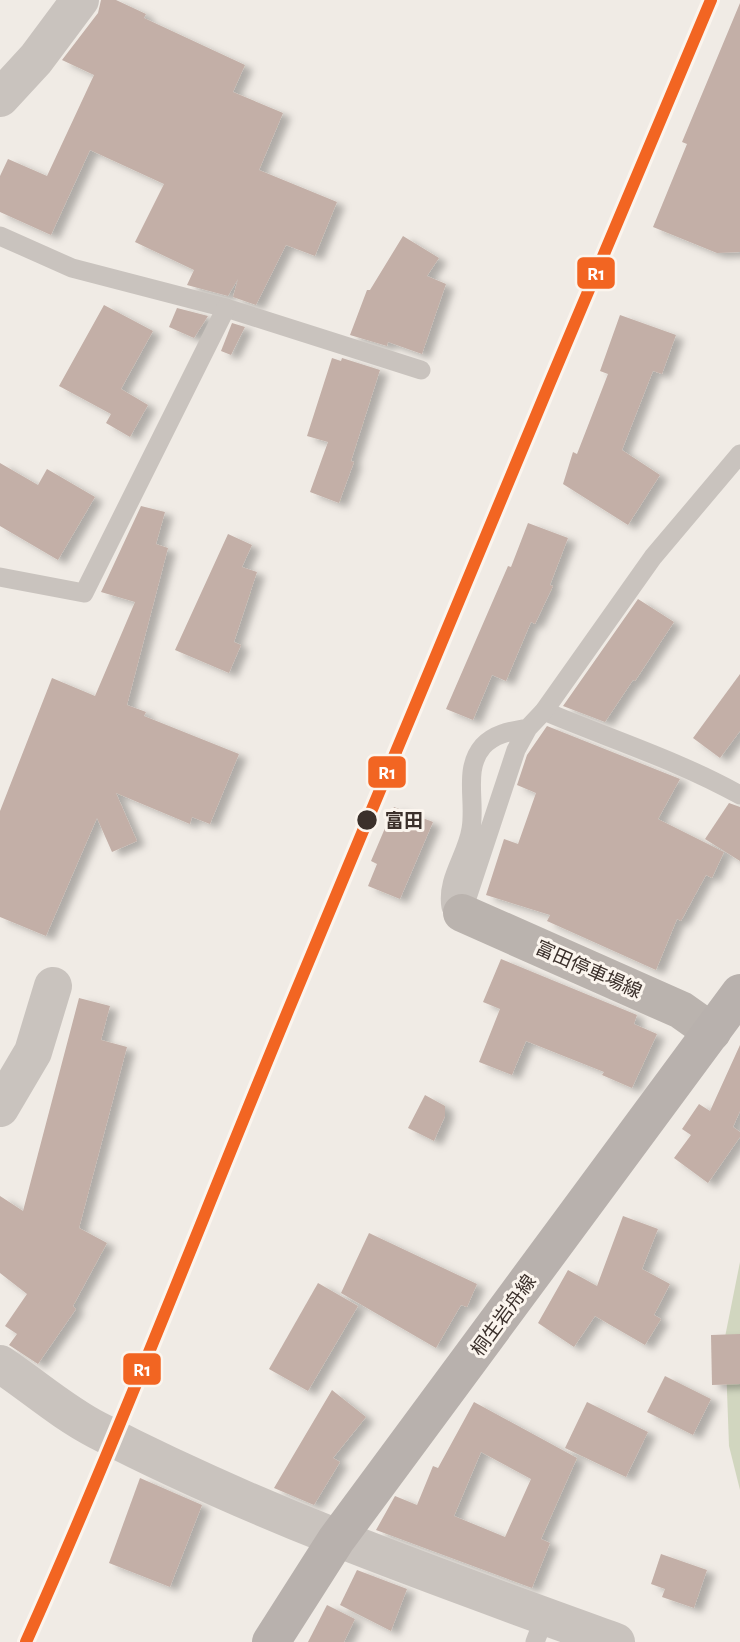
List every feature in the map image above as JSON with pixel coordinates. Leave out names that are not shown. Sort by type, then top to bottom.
[{"type":"main road","name":"富田停車場線","points":[[462,913],[681,1010],[712,1032]]},
{"type":"main road","name":"桐生岩舟線","points":[[271,1642],[336,1540],[740,993]]},
{"type":"street","points":[[0,98],[36,59],[80,0]]},
{"type":"street","points":[[0,1108],[33,1052],[53,986]]},
{"type":"street","points":[[0,1364],[97,1430],[336,1540],[540,1629],[616,1642]]},
{"type":"lane","points":[[0,236],[72,268],[226,308],[421,370]]},
{"type":"lane","points":[[0,577],[84,593],[226,308]]},
{"type":"lane","points":[[528,728],[496,736],[484,745],[475,759],[471,775],[474,813],[471,833],[449,893],[450,906],[462,913],[516,750],[528,728],[544,710],[653,556],[740,454]]},
{"type":"lane","points":[[544,710],[604,736],[657,753],[740,795]]},
{"type":"green space","points":[[740,1262],[740,1490],[729,1446],[725,1337]]},
{"type":"building","points":[[101,0],[116,0],[146,14],[144,18],[245,65],[233,92],[283,113],[259,170],[337,202],[315,256],[286,245],[256,305],[233,297],[238,279],[228,296],[187,285],[194,270],[135,242],[164,184],[90,150],[51,235],[0,212],[0,176],[8,159],[47,176],[94,75],[62,60],[98,13]]},
{"type":"building","points":[[740,3],[740,252],[717,253],[653,227],[687,144],[682,142]]},
{"type":"building","points":[[403,236],[439,258],[427,276],[446,284],[422,354],[388,342],[387,346],[350,335],[367,290],[370,290]]},
{"type":"building","points":[[104,305],[153,331],[121,389],[148,405],[130,437],[106,423],[111,414],[59,386]]},
{"type":"building","points":[[177,308],[208,316],[194,338],[169,327]]},
{"type":"building","points":[[620,315],[676,335],[662,374],[653,371],[622,450],[660,475],[628,525],[563,484],[573,452],[577,454],[608,374],[600,371]]},
{"type":"building","points":[[232,323],[245,327],[231,355],[221,351]]},
{"type":"building","points":[[332,358],[341,361],[342,358],[380,370],[351,461],[354,462],[339,503],[310,492],[328,442],[307,436]]},
{"type":"building","points":[[0,463],[38,485],[47,469],[95,497],[58,560],[0,526]]},
{"type":"building","points":[[141,506],[165,512],[156,544],[168,548],[127,705],[146,712],[144,716],[239,754],[210,824],[192,817],[190,824],[116,793],[137,841],[112,852],[97,818],[46,936],[0,917],[0,811],[52,678],[95,696],[135,602],[101,592]]},
{"type":"building","points":[[528,523],[568,538],[550,585],[553,586],[535,624],[531,622],[506,681],[492,675],[473,720],[446,709],[508,566],[511,567]]},
{"type":"building","points":[[228,534],[252,545],[242,567],[257,572],[234,642],[241,645],[229,673],[175,650]]},
{"type":"building","points":[[638,599],[674,622],[635,681],[633,680],[605,722],[563,706]]},
{"type":"building","points":[[740,674],[740,731],[720,758],[693,738]]},
{"type":"building","points":[[547,726],[680,779],[658,819],[724,852],[712,878],[706,875],[681,921],[677,919],[656,970],[547,921],[550,915],[486,895],[504,839],[518,844],[536,793],[517,785],[527,755]]},
{"type":"building","points":[[729,803],[740,807],[740,861],[705,839]]},
{"type":"building","points":[[394,807],[433,822],[400,899],[368,886],[377,864],[371,861]]},
{"type":"building","points":[[501,959],[637,1015],[634,1024],[657,1034],[632,1088],[602,1075],[604,1072],[526,1041],[512,1075],[479,1062],[500,1009],[483,1002]]},
{"type":"building","points":[[79,998],[110,1006],[101,1040],[127,1047],[79,1228],[107,1243],[73,1306],[76,1309],[38,1364],[9,1345],[17,1334],[5,1326],[27,1294],[0,1273],[0,1196],[23,1211]]},
{"type":"building","points":[[740,1045],[740,1111],[733,1127],[740,1132],[740,1137],[708,1183],[674,1158],[691,1135],[682,1129],[699,1104],[710,1111]]},
{"type":"building","points":[[425,1095],[445,1106],[445,1116],[434,1141],[408,1128]]},
{"type":"building","points":[[623,1216],[658,1229],[642,1269],[670,1284],[654,1315],[661,1319],[645,1345],[595,1316],[574,1347],[538,1323],[568,1270],[597,1286]]},
{"type":"building","points":[[369,1233],[477,1284],[467,1307],[461,1305],[436,1348],[341,1293]]},
{"type":"building","points":[[318,1283],[358,1306],[308,1391],[269,1369]]},
{"type":"building","points":[[740,1334],[740,1384],[712,1385],[711,1335]]},
{"type":"building","points":[[665,1376],[711,1399],[693,1435],[647,1412]]},
{"type":"building","points":[[332,1390],[366,1417],[333,1458],[340,1462],[314,1505],[274,1488]]},
{"type":"building","points":[[474,1402],[577,1458],[541,1539],[550,1543],[532,1588],[376,1530],[395,1496],[417,1505],[433,1466],[438,1468]],"holes":[[[481,1452],[531,1479],[505,1537],[454,1516]]]},
{"type":"building","points":[[587,1402],[648,1432],[626,1477],[565,1448]]},
{"type":"building","points":[[140,1478],[202,1505],[170,1587],[109,1563]]},
{"type":"building","points":[[661,1554],[707,1570],[694,1608],[662,1597],[665,1589],[651,1584]]},
{"type":"building","points":[[357,1570],[407,1589],[391,1631],[340,1605]]},
{"type":"building","points":[[327,1605],[355,1619],[344,1642],[308,1642]]},
{"type":"transit line","name":"R1","points":[[26,1642],[95,1484],[394,754],[711,0]]},
{"type":"place","name":"富田","points":[[367,820]]}]
